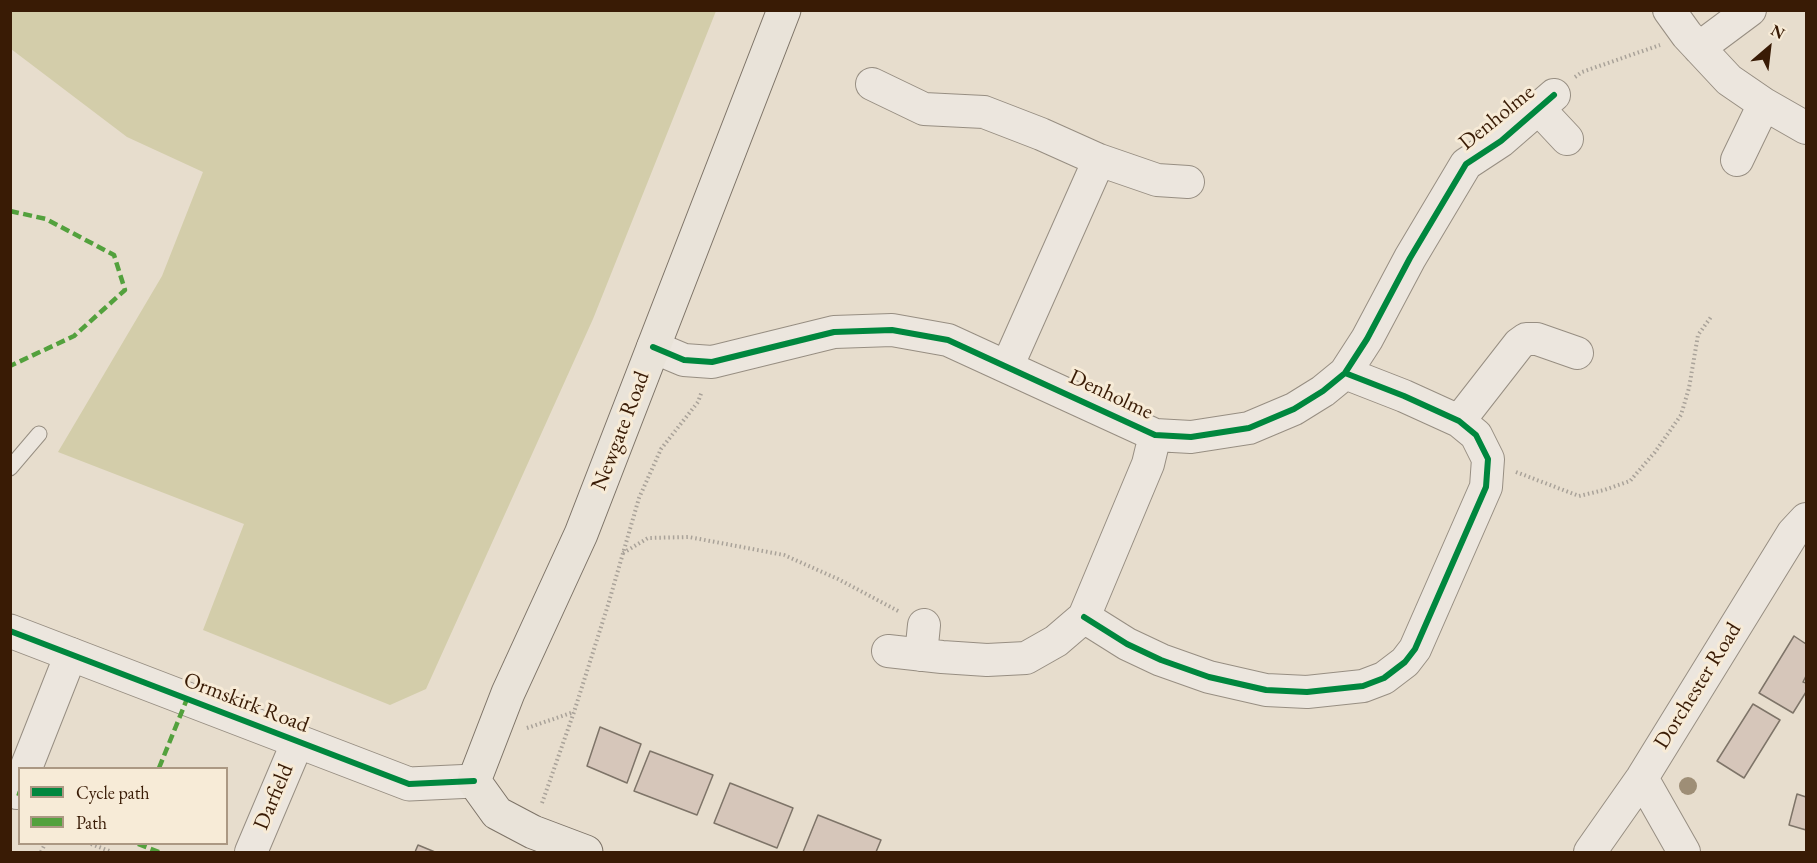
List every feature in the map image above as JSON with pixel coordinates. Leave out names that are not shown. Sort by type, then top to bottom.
[{"type":"main road","name":"Newgate Road","points":[[474,781],[498,716],[581,534],[784,10]]},
{"type":"main road","points":[[474,781],[497,813],[533,832],[586,852]]},
{"type":"street","points":[[1669,10],[1693,41],[1729,80],[1764,104],[1806,128]]},
{"type":"street","points":[[1693,41],[1750,10]]},
{"type":"street","points":[[889,82],[924,109],[984,112],[1099,160],[1156,180],[1188,182]]},
{"type":"street","name":"Denholme","points":[[653,347],[684,360],[712,362],[834,332],[892,330],[948,340],[1155,435],[1191,437],[1249,428],[1294,409],[1323,391],[1345,373],[1367,339],[1410,258],[1466,164],[1501,141],[1546,102]]},
{"type":"street","points":[[1546,102],[1567,139]]},
{"type":"street","points":[[1737,159],[1764,104]]},
{"type":"street","points":[[1007,368],[1099,160]]},
{"type":"street","points":[[1459,421],[1519,344],[1521,327],[1537,339],[1577,353]]},
{"type":"street","points":[[1084,617],[1127,644],[1161,660],[1209,677],[1266,690],[1318,691],[1363,686],[1384,678],[1405,662],[1415,649],[1486,487],[1488,459],[1476,435],[1459,421],[1345,373]]},
{"type":"street","name":"Denholme","points":[[888,651],[923,640],[987,660],[1026,658],[1056,641],[1084,617],[1148,464],[1155,435]]},
{"type":"street","name":"Dorchester Road","points":[[1590,852],[1642,778],[1793,533],[1806,519]]},
{"type":"street","name":"Ormskirk Road","points":[[10,631],[409,784],[474,781]]},
{"type":"street","points":[[27,767],[71,654]]},
{"type":"street","name":"Darfield","points":[[251,852],[298,741]]},
{"type":"street","points":[[1642,778],[1684,852]]},
{"type":"lane","points":[[10,468],[39,434]]},
{"type":"path","points":[[1546,102],[1582,72],[1693,41]]},
{"type":"path","points":[[1488,459],[1578,496],[1630,481],[1655,452],[1681,415],[1689,388],[1698,335],[1710,317]]},
{"type":"path","points":[[533,832],[574,712],[639,498],[661,449],[698,402],[712,362]]},
{"type":"path","points":[[623,554],[648,538],[689,537],[784,555],[838,579],[923,640]]},
{"type":"path","points":[[498,716],[528,729],[574,712]]},
{"type":"path","points":[[96,845],[112,852]]},
{"type":"shaded area","points":[[10,11],[716,11],[593,319],[426,689],[390,705],[203,630],[244,524],[58,452],[162,276],[203,172],[127,137],[11,49]]},
{"type":"building","points":[[1794,636],[1806,644],[1806,676],[1803,682],[1806,683],[1806,692],[1793,713],[1759,693]]},
{"type":"building","points":[[1753,704],[1780,720],[1744,778],[1717,761]]},
{"type":"building","points":[[600,727],[641,744],[627,783],[587,766]]},
{"type":"building","points":[[650,751],[713,775],[697,815],[634,791]]},
{"type":"building","points":[[730,783],[793,808],[777,848],[714,823]]},
{"type":"building","points":[[1797,794],[1806,797],[1806,830],[1789,825]]},
{"type":"building","points":[[818,815],[881,840],[876,852],[803,852]]},
{"type":"building","points":[[418,845],[435,852],[415,852]]},
{"type":"marked path","points":[[10,211],[46,219],[114,255],[125,290],[74,336],[10,366]]},
{"type":"marked path","points":[[159,767],[187,699]]},
{"type":"marked path","points":[[141,845],[159,852]]},
{"type":"cycle path","points":[[653,347],[684,360],[712,362],[834,332],[892,330],[948,340],[1155,435],[1191,437],[1249,428],[1294,409],[1323,391],[1345,373],[1367,339],[1410,258],[1466,164],[1501,141],[1554,95]]},
{"type":"cycle path","points":[[1084,617],[1127,644],[1161,660],[1209,677],[1266,690],[1307,692],[1363,686],[1384,678],[1405,662],[1415,649],[1486,487],[1488,459],[1476,435],[1459,421],[1345,373]]},
{"type":"cycle path","points":[[10,631],[409,784],[474,781]]}]
